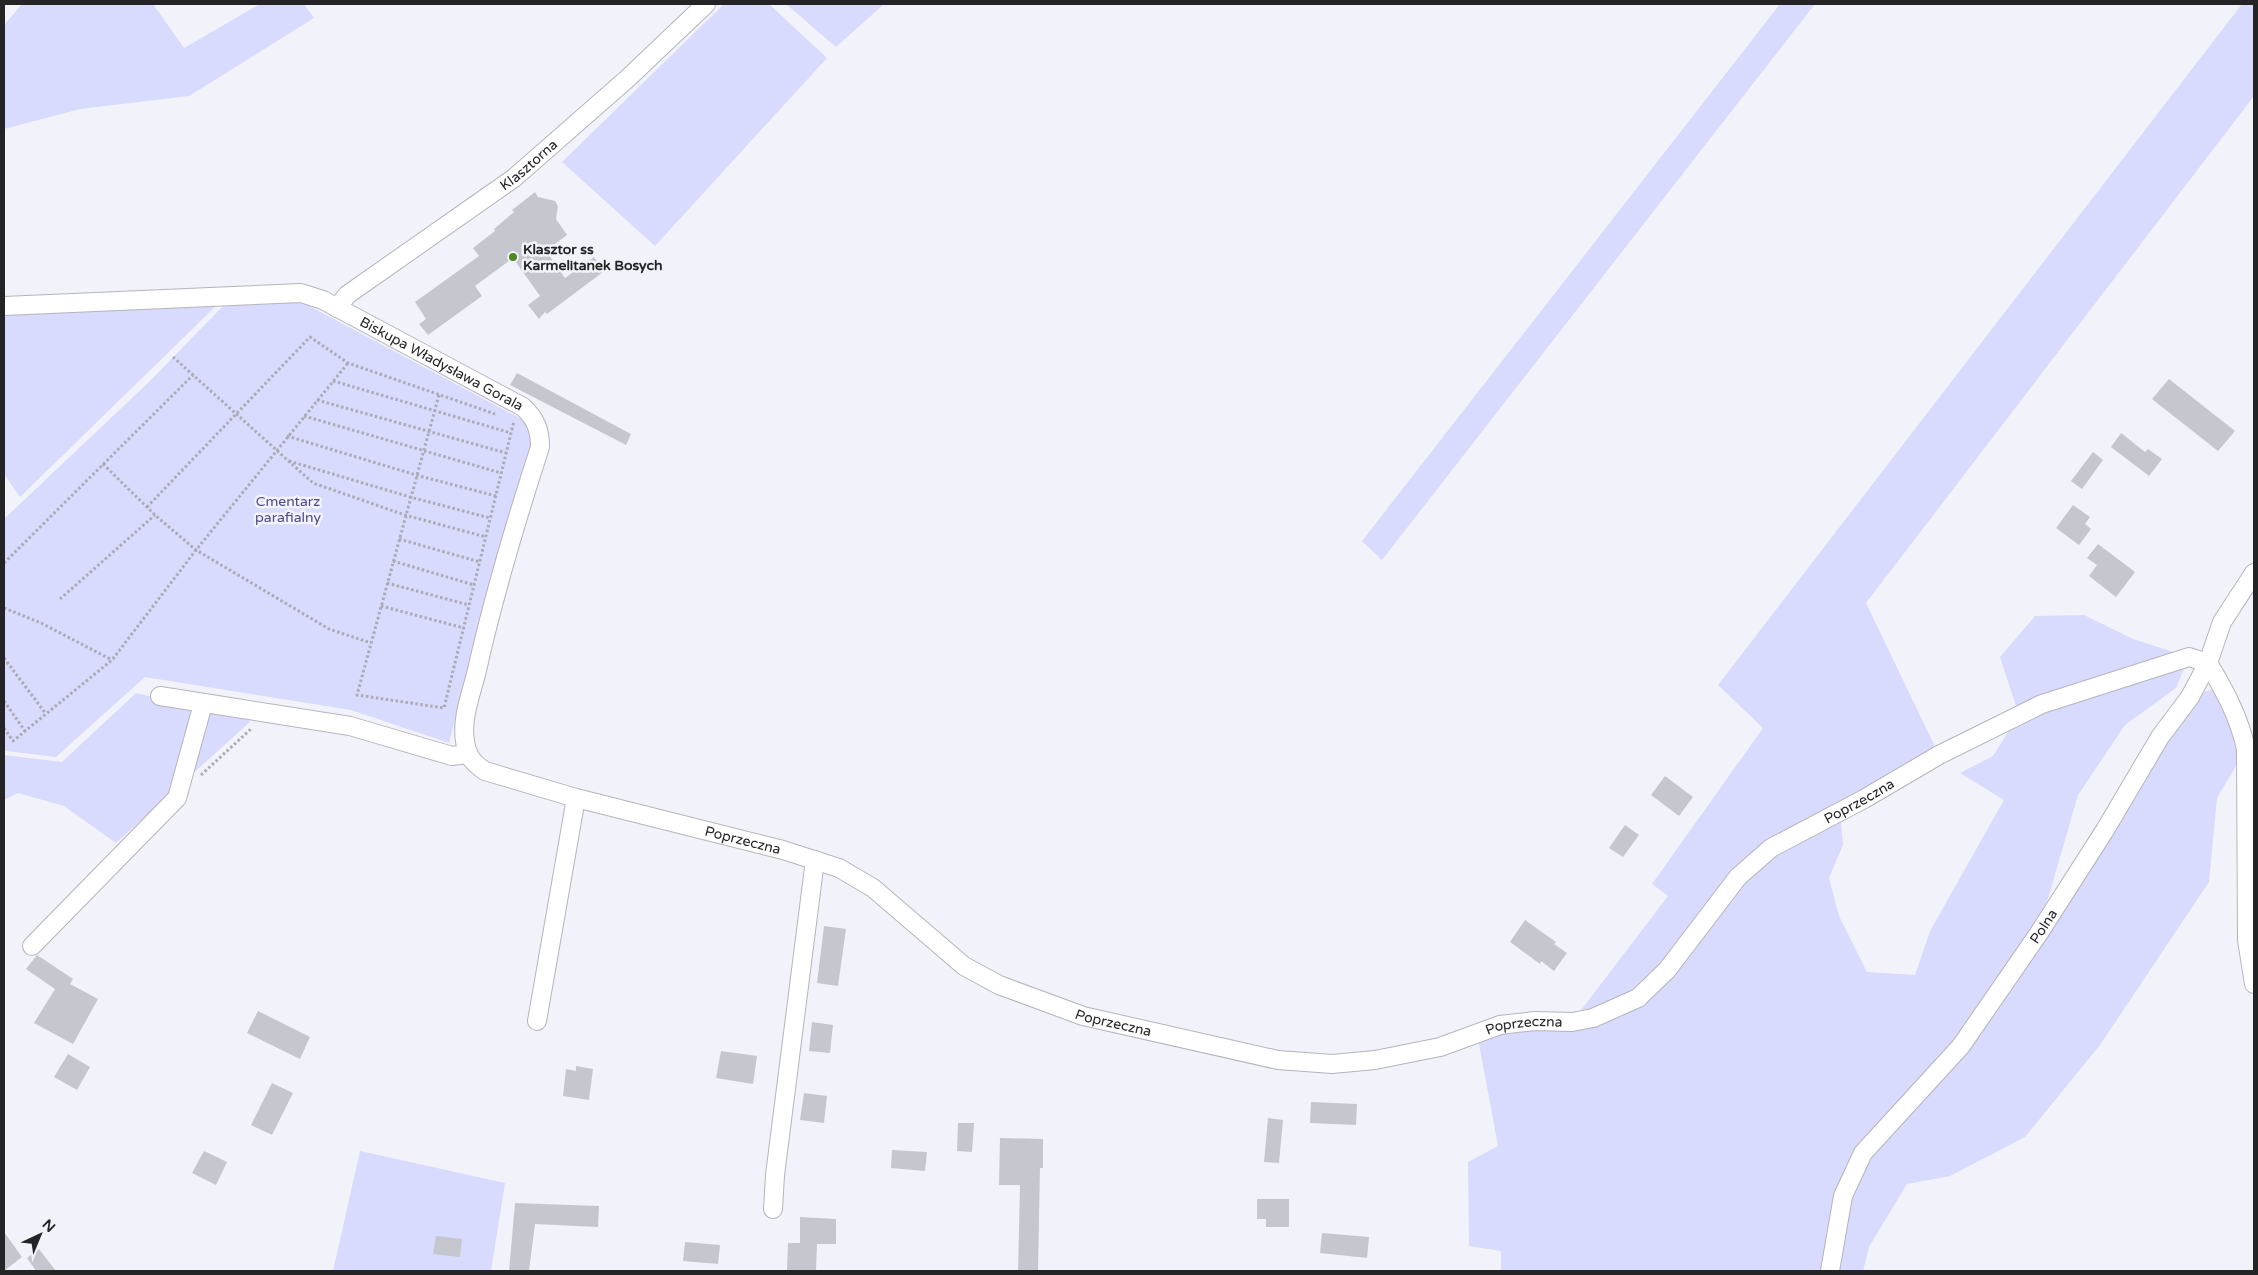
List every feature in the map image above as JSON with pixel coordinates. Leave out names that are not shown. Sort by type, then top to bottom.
[{"type":"street","name":"Klasztorna","points":[[337,308],[346,295],[514,178],[627,79],[706,4]]},
{"type":"street","name":"Biskupa Władysława Gorala","points":[[4,306],[301,293],[311,295],[337,308],[523,406],[533,416],[540,432],[540,447],[494,596],[466,712],[464,739],[467,754]]},
{"type":"street","name":"Polna","points":[[1830,1271],[1843,1196],[1863,1154],[1962,1046],[2044,925],[2160,737],[2190,697],[2208,664],[2222,622],[2254,572]]},
{"type":"street","name":"Poprzeczna","points":[[467,754],[474,763],[485,771],[576,798],[704,829],[839,868],[873,888],[964,966],[1000,985],[1083,1016],[1278,1060],[1332,1064],[1375,1060],[1440,1047],[1500,1025],[1535,1021],[1572,1022],[1593,1018],[1638,998],[1667,970],[1738,877],[1771,848],[1864,799],[1939,755],[2042,704],[2189,658],[2208,664]]},
{"type":"street","points":[[2208,664],[2222,686],[2241,726],[2246,749],[2247,931],[2254,984]]},
{"type":"street","points":[[160,696],[350,726],[452,756],[467,754]]},
{"type":"street","points":[[32,946],[177,798],[203,704]]},
{"type":"street","points":[[538,1021],[576,798]]},
{"type":"street","points":[[773,1209],[778,1147],[815,860]]},
{"type":"path","points":[[146,507],[310,337],[348,363],[496,414]]},
{"type":"path","points":[[173,357],[314,483],[405,515],[486,537]]},
{"type":"path","points":[[4,728],[13,741],[112,660],[196,550],[348,363]]},
{"type":"path","points":[[4,563],[193,376]]},
{"type":"path","points":[[333,381],[511,433]]},
{"type":"path","points":[[439,395],[398,539],[357,695],[444,708],[514,420],[505,417]]},
{"type":"path","points":[[317,400],[506,453]]},
{"type":"path","points":[[304,416],[423,452],[501,473]]},
{"type":"path","points":[[287,436],[416,476],[496,496]]},
{"type":"path","points":[[287,460],[410,497],[490,518]]},
{"type":"path","points":[[103,464],[146,507],[196,550],[329,629],[371,643]]},
{"type":"path","points":[[60,599],[155,515]]},
{"type":"path","points":[[398,539],[480,562]]},
{"type":"path","points":[[393,561],[474,585]]},
{"type":"path","points":[[387,583],[469,605]]},
{"type":"path","points":[[381,606],[464,628]]},
{"type":"path","points":[[4,608],[41,623],[112,660]]},
{"type":"path","points":[[4,658],[46,714]]},
{"type":"path","points":[[4,701],[26,731]]},
{"type":"path","points":[[199,778],[265,714]]},
{"type":"green space","points":[[22,4],[153,4],[184,48],[260,4],[304,4],[314,18],[189,96],[80,109],[4,129],[4,25]]},
{"type":"green space","points":[[724,4],[769,4],[827,58],[655,246],[562,162]]},
{"type":"green space","points":[[786,4],[884,4],[836,47]]},
{"type":"green space","points":[[1780,4],[1815,4],[1382,560],[1362,541]]},
{"type":"green space","points":[[2242,4],[2254,4],[2254,96],[1866,603],[1939,755],[1840,812],[1843,845],[1829,878],[1839,916],[1867,972],[1915,975],[1930,931],[2004,800],[1960,773],[1993,756],[2019,715],[2000,657],[2035,616],[2084,615],[2133,639],[2189,657],[2176,688],[2125,725],[2078,795],[2039,930],[2189,697],[2222,686],[2246,749],[2217,798],[2209,882],[2100,1045],[2025,1137],[1950,1176],[1907,1184],[1869,1247],[1863,1271],[1501,1271],[1501,1251],[1469,1246],[1468,1162],[1498,1146],[1477,1033],[1572,1022],[1668,896],[1652,884],[1763,728],[1718,685]]},
{"type":"green space","name":"Cmentarz parafialny","points":[[298,300],[529,423],[534,433],[489,587],[449,743],[351,710],[145,677],[56,757],[6,751],[4,749],[4,519],[149,382],[223,306]]},
{"type":"green space","points":[[217,305],[20,497],[4,474],[4,315]]},
{"type":"green space","points":[[136,693],[251,721],[116,843],[64,806],[18,793],[4,800],[4,755],[62,762]]},
{"type":"green space","points":[[360,1151],[505,1183],[491,1271],[333,1271]]},
{"type":"building","name":"Klasztor ss Karmelitanek Bosych","points":[[535,192],[538,197],[555,201],[558,206],[556,219],[567,235],[546,251],[565,278],[594,257],[603,272],[547,314],[545,312],[539,319],[528,305],[540,296],[513,258],[475,286],[482,296],[428,335],[419,324],[426,319],[415,302],[479,256],[473,248],[495,231],[494,229],[514,212],[512,210]]},
{"type":"building","points":[[517,373],[631,434],[626,445],[510,385]]},
{"type":"building","points":[[2169,379],[2235,431],[2218,451],[2152,399]]},
{"type":"building","points":[[2121,433],[2145,452],[2148,449],[2162,459],[2149,476],[2111,447]]},
{"type":"building","points":[[2093,452],[2103,460],[2082,489],[2071,481]]},
{"type":"building","points":[[2073,505],[2090,517],[2085,524],[2091,529],[2079,545],[2056,528]]},
{"type":"building","points":[[2098,544],[2135,572],[2116,597],[2089,576],[2097,565],[2087,558]]},
{"type":"building","points":[[1665,776],[1693,797],[1679,816],[1651,795]]},
{"type":"building","points":[[1625,825],[1639,835],[1623,857],[1609,848]]},
{"type":"building","points":[[1525,920],[1556,942],[1554,944],[1567,953],[1554,971],[1541,961],[1540,964],[1510,942]]},
{"type":"building","points":[[824,926],[846,929],[838,986],[817,983]]},
{"type":"building","points":[[37,955],[73,979],[70,984],[98,999],[73,1044],[34,1023],[55,989],[26,969]]},
{"type":"building","points":[[258,1011],[310,1037],[300,1059],[247,1033]]},
{"type":"building","points":[[812,1022],[833,1025],[830,1053],[809,1051]]},
{"type":"building","points":[[721,1051],[757,1056],[753,1084],[716,1078]]},
{"type":"building","points":[[68,1054],[90,1067],[77,1090],[54,1077]]},
{"type":"building","points":[[576,1066],[593,1069],[589,1100],[563,1096],[566,1069],[576,1071]]},
{"type":"building","points":[[272,1083],[293,1093],[272,1135],[251,1125]]},
{"type":"building","points":[[804,1093],[827,1096],[824,1123],[800,1120]]},
{"type":"building","points":[[1311,1102],[1357,1104],[1356,1125],[1310,1123]]},
{"type":"building","points":[[1268,1118],[1283,1120],[1279,1163],[1264,1162]]},
{"type":"building","points":[[958,1123],[974,1123],[972,1152],[957,1151]]},
{"type":"building","points":[[1000,1138],[1043,1139],[1043,1168],[1040,1168],[1038,1271],[1018,1271],[1020,1185],[999,1185]]},
{"type":"building","points":[[892,1150],[927,1152],[925,1171],[891,1168]]},
{"type":"building","points":[[204,1151],[227,1162],[216,1185],[192,1173]]},
{"type":"building","points":[[1257,1199],[1289,1199],[1289,1227],[1266,1227],[1266,1219],[1257,1219]]},
{"type":"building","points":[[515,1203],[599,1206],[598,1227],[535,1224],[529,1271],[509,1271]]},
{"type":"building","points":[[800,1217],[836,1219],[836,1244],[817,1244],[816,1271],[787,1271],[788,1243],[800,1243]]},
{"type":"building","points":[[4,1232],[22,1257],[4,1271]]},
{"type":"building","points":[[1322,1233],[1369,1237],[1367,1258],[1320,1253]]},
{"type":"building","points":[[436,1236],[462,1239],[460,1257],[433,1254]]},
{"type":"building","points":[[685,1242],[720,1245],[718,1264],[683,1261]]},
{"type":"building","points":[[39,1249],[56,1271],[36,1271],[27,1258]]},
{"type":"place","name":"Klasztor ss Karmelitanek Bosych","points":[[513,257]]}]
